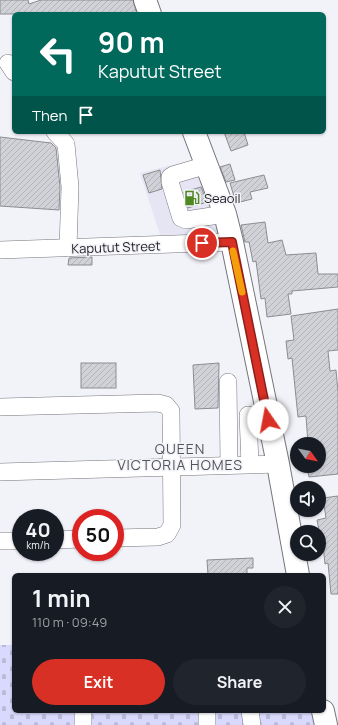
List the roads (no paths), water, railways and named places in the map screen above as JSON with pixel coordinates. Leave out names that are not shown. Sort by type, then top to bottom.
[{"type":"main road","points":[[145,0],[149,12]]},
{"type":"main road","points":[[195,134],[225,214],[232,242],[278,464],[298,573]]},
{"type":"main road","points":[[323,713],[326,725]]},
{"type":"street","points":[[58,134],[66,144],[70,187],[68,248]]},
{"type":"street","points":[[207,165],[173,174],[170,177],[170,182],[181,218],[186,220],[225,214]]},
{"type":"street","name":"Kaputut Street","points":[[0,250],[232,242]]},
{"type":"street","points":[[228,382],[229,464]]},
{"type":"street","points":[[0,407],[158,403],[166,405],[171,411],[172,525],[167,534],[158,537],[124,538]]},
{"type":"street","points":[[248,415],[250,464]]},
{"type":"street","points":[[0,472],[229,464],[278,464]]},
{"type":"street","points":[[0,541],[12,540]]},
{"type":"street","points":[[83,713],[83,725]]},
{"type":"street","points":[[207,713],[207,725]]},
{"type":"street","points":[[250,713],[252,725]]},
{"type":"place","name":"Seaoil","points":[[192,198]]},
{"type":"district","name":"QUEEN VICTORIA HOMES","points":[[180,456]]}]
